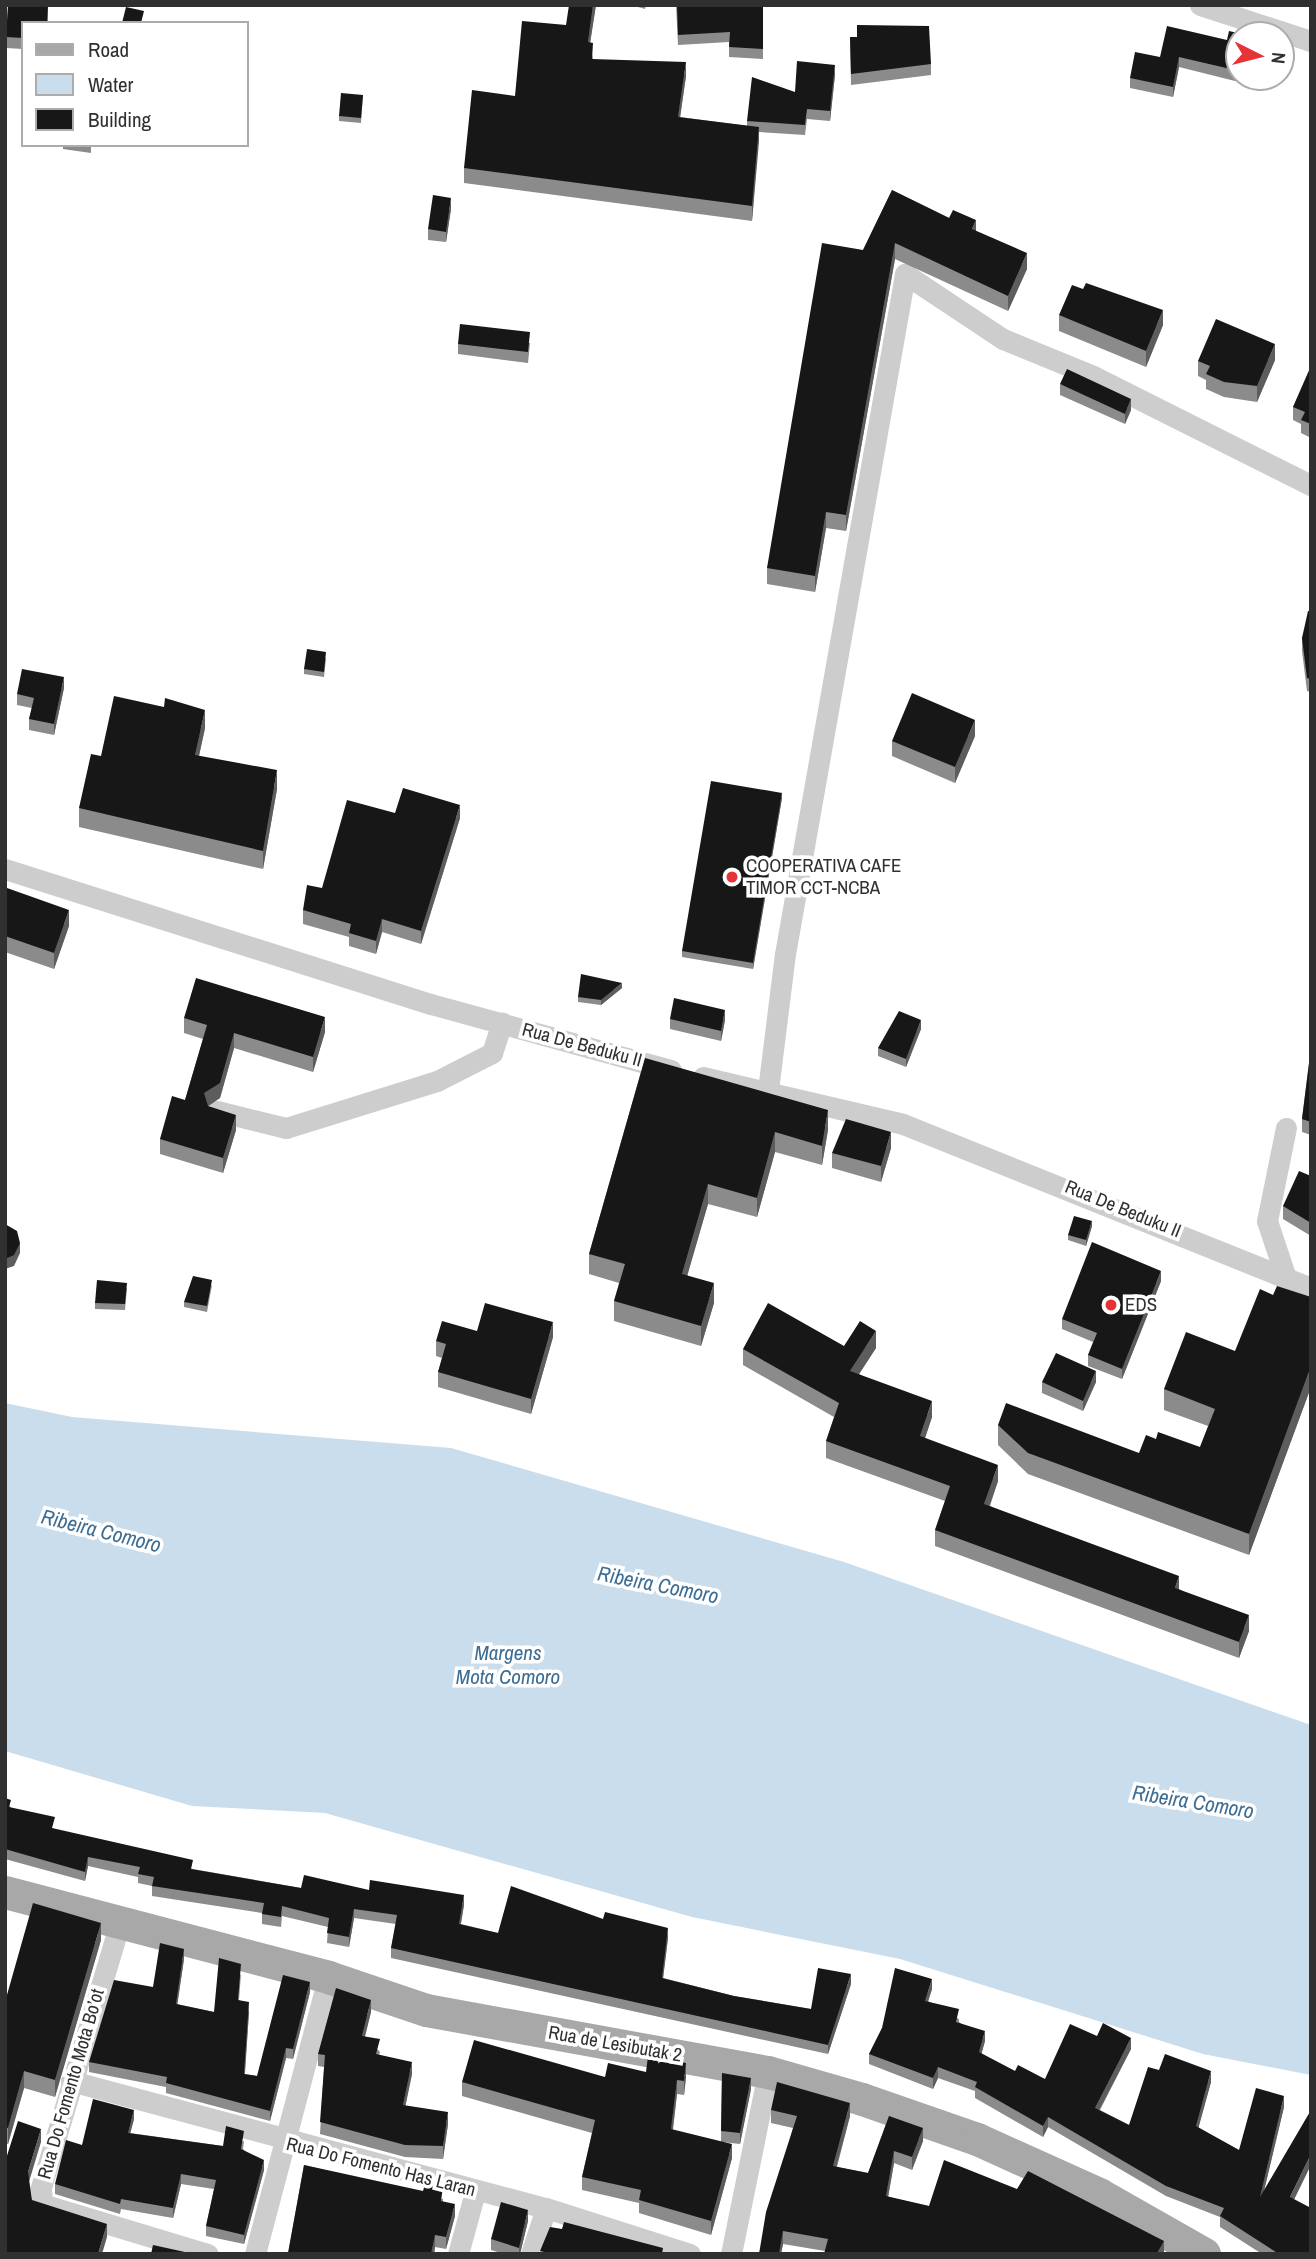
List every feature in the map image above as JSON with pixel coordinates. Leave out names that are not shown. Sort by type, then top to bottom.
[{"type":"main road","name":"Rua de Lesibutak 2","points":[[5,1892],[121,1919],[328,1977],[426,2011],[768,2072],[977,2139],[1099,2194],[1204,2254]]},
{"type":"street","points":[[1200,5],[1311,41]]},
{"type":"street","points":[[768,1090],[785,954],[905,274],[1003,339],[1311,485]]},
{"type":"street","name":"Rua De Beduku II","points":[[5,869],[502,1023],[903,1124],[1285,1275],[1311,1288]]},
{"type":"street","points":[[217,1111],[286,1128],[437,1081],[492,1053],[502,1023]]},
{"type":"street","points":[[1285,1275],[1267,1221],[1286,1128]]},
{"type":"street","name":"Rua Do Fomento Mota Bo’ot","points":[[121,1919],[41,2188],[42,2204],[208,2254]]},
{"type":"street","points":[[256,2254],[328,1977]]},
{"type":"street","points":[[731,2254],[768,2072]]},
{"type":"street","name":"Rua Do Fomento Has Laran","points":[[71,2081],[284,2143],[546,2208],[690,2254]]},
{"type":"street","points":[[458,2254],[475,2192]]},
{"type":"street","points":[[531,2254],[546,2208]]},
{"type":"water","name":"Margens Mota Comoro","points":[[5,1403],[72,1417],[451,1448],[844,1562],[1311,1725],[1311,2075],[1203,2054],[900,1959],[692,1917],[325,1813],[192,1806],[5,1751]]},
{"type":"building","points":[[8,5],[48,5],[47,21],[21,21],[21,38],[6,37]]},
{"type":"building","points":[[569,5],[593,5],[588,42],[593,43],[592,59],[686,62],[678,117],[759,127],[752,206],[464,168],[472,90],[515,96],[522,21],[566,25]]},
{"type":"building","points":[[677,5],[763,5],[763,49],[729,47],[730,32],[678,35]]},
{"type":"building","points":[[126,7],[144,11],[142,21],[122,21]]},
{"type":"building","points":[[857,25],[929,26],[931,64],[851,74],[850,37],[857,37]]},
{"type":"building","points":[[1167,26],[1225,40],[1225,68],[1179,57],[1173,87],[1130,78],[1135,52],[1160,57]]},
{"type":"building","points":[[797,61],[835,65],[830,111],[807,109],[805,125],[747,121],[752,77],[795,92]]},
{"type":"building","points":[[341,93],[363,95],[361,118],[339,116]]},
{"type":"building","points":[[892,190],[949,218],[953,210],[976,220],[972,229],[1027,253],[1008,296],[895,243],[846,515],[826,512],[815,576],[767,568],[822,243],[863,250]]},
{"type":"building","points":[[433,195],[451,198],[446,232],[428,229]]},
{"type":"building","points":[[1086,283],[1163,310],[1146,351],[1059,315],[1072,285],[1083,289]]},
{"type":"building","points":[[1216,319],[1275,344],[1257,386],[1224,382],[1206,374],[1210,366],[1198,361]]},
{"type":"building","points":[[460,324],[530,332],[528,352],[458,344]]},
{"type":"building","points":[[1311,366],[1311,424],[1301,420],[1305,412],[1293,407]]},
{"type":"building","points":[[1067,369],[1131,399],[1125,414],[1060,384]]},
{"type":"building","points":[[1308,611],[1311,611],[1311,679],[1307,678],[1302,638]]},
{"type":"building","points":[[307,649],[326,652],[324,672],[304,669]]},
{"type":"building","points":[[22,669],[64,677],[54,724],[29,719],[34,698],[17,694]]},
{"type":"building","points":[[912,693],[975,720],[955,767],[892,741]]},
{"type":"building","points":[[114,696],[164,707],[165,698],[205,710],[195,755],[277,770],[263,851],[79,808],[91,754],[101,756]]},
{"type":"building","name":"COOPERATIVA CAFE TIMOR CCT-NCBA","points":[[711,781],[782,793],[753,963],[682,951]]},
{"type":"building","points":[[403,788],[460,805],[421,931],[382,919],[376,941],[349,933],[351,924],[303,910],[307,885],[322,888],[347,800],[395,813]]},
{"type":"building","points":[[7,888],[69,910],[54,953],[5,936]]},
{"type":"building","points":[[581,974],[622,983],[601,1000],[578,997]]},
{"type":"building","points":[[196,978],[325,1017],[313,1057],[234,1033],[220,1083],[204,1093],[208,1106],[236,1115],[223,1158],[160,1139],[172,1096],[185,1100],[207,1025],[184,1018]]},
{"type":"building","points":[[674,998],[725,1010],[721,1031],[670,1019]]},
{"type":"building","points":[[899,1011],[921,1020],[906,1059],[878,1048]]},
{"type":"building","points":[[1311,1047],[1311,1122],[1302,1119]]},
{"type":"building","points":[[645,1058],[828,1110],[822,1146],[775,1132],[757,1198],[708,1184],[682,1274],[714,1283],[701,1326],[614,1301],[625,1264],[589,1254]]},
{"type":"building","points":[[846,1119],[891,1132],[881,1166],[832,1153]]},
{"type":"building","points":[[1299,1171],[1311,1176],[1311,1223],[1283,1206]]},
{"type":"building","points":[[1074,1216],[1092,1221],[1086,1240],[1068,1235]]},
{"type":"building","points":[[5,1224],[17,1231],[20,1243],[14,1255],[5,1259]]},
{"type":"building","name":"EDS","points":[[1092,1242],[1161,1271],[1122,1369],[1088,1355],[1097,1333],[1062,1319]]},
{"type":"building","points":[[193,1276],[212,1280],[207,1306],[184,1302]]},
{"type":"building","points":[[97,1280],[127,1283],[125,1304],[95,1303]]},
{"type":"building","points":[[1277,1286],[1311,1297],[1311,1366],[1249,1534],[1028,1453],[998,1425],[1006,1403],[1139,1453],[1146,1435],[1156,1439],[1158,1432],[1200,1447],[1215,1409],[1164,1389],[1186,1332],[1235,1351],[1260,1289],[1273,1295]]},
{"type":"building","points":[[485,1303],[553,1322],[531,1399],[438,1372],[446,1344],[436,1341],[442,1321],[477,1331]]},
{"type":"building","points":[[768,1303],[844,1346],[860,1321],[876,1331],[850,1371],[932,1401],[920,1436],[998,1465],[984,1504],[1179,1576],[1175,1588],[1249,1615],[1239,1642],[935,1530],[950,1486],[826,1441],[839,1403],[743,1349]]},
{"type":"building","points":[[1056,1353],[1096,1371],[1083,1401],[1042,1382]]},
{"type":"building","points":[[5,1798],[11,1800],[9,1807],[55,1817],[52,1828],[193,1860],[191,1869],[301,1888],[304,1875],[369,1890],[370,1880],[464,1895],[459,1924],[498,1933],[511,1886],[603,1919],[605,1912],[668,1928],[662,1978],[734,1996],[811,2009],[818,1968],[851,1974],[828,2045],[391,1948],[397,1915],[354,1909],[349,1937],[327,1933],[329,1918],[282,1906],[281,1917],[262,1914],[264,1903],[152,1886],[154,1877],[138,1874],[140,1867],[88,1857],[85,1872],[5,1849]]},
{"type":"building","points":[[33,1903],[101,1923],[55,2080],[24,2071],[8,2128],[5,2127],[5,2002]]},
{"type":"building","points":[[160,1943],[184,1949],[176,2004],[214,2012],[219,1958],[241,1964],[238,2000],[249,2002],[244,2074],[257,2076],[283,1975],[310,1982],[293,2049],[286,2048],[270,2111],[166,2083],[167,2077],[89,2062],[114,1980],[153,1987]]},
{"type":"building","points":[[895,1968],[932,1979],[925,2001],[959,2009],[956,2022],[985,2031],[979,2052],[1015,2071],[1018,2065],[1045,2079],[1070,2024],[1097,2036],[1103,2023],[1131,2038],[1095,2108],[1129,2125],[1148,2067],[1159,2070],[1165,2054],[1211,2071],[1196,2126],[1239,2150],[1256,2088],[1284,2096],[1260,2197],[1311,2110],[1311,2154],[1290,2197],[1311,2208],[1311,2254],[1279,2254],[1220,2216],[1224,2208],[1166,2186],[1048,2117],[1043,2126],[975,2087],[977,2082],[938,2067],[933,2078],[869,2054],[882,2028]]},
{"type":"building","points":[[336,1988],[371,2000],[362,2036],[380,2039],[376,2054],[412,2062],[403,2105],[448,2112],[443,2146],[405,2145],[320,2122],[325,2055],[318,2054]]},
{"type":"building","points":[[474,2040],[605,2077],[608,2063],[646,2072],[648,2056],[686,2063],[684,2081],[677,2080],[671,2129],[732,2144],[711,2221],[639,2200],[641,2190],[582,2177],[595,2120],[462,2082]]},
{"type":"building","points":[[722,2073],[751,2078],[740,2133],[721,2131]]},
{"type":"building","points":[[777,2082],[850,2103],[833,2166],[868,2173],[889,2116],[923,2128],[912,2157],[894,2151],[886,2196],[929,2206],[944,2160],[1017,2189],[1028,2171],[1164,2241],[1157,2254],[824,2254],[828,2239],[783,2231],[779,2254],[759,2254],[766,2212],[797,2116],[771,2110]]},
{"type":"building","points":[[93,2099],[134,2110],[128,2133],[223,2146],[226,2126],[244,2131],[241,2149],[264,2160],[244,2235],[206,2226],[216,2180],[181,2174],[173,2208],[121,2199],[120,2204],[55,2184],[66,2140],[82,2145]]},
{"type":"building","points":[[18,2121],[41,2129],[28,2172],[32,2200],[107,2224],[98,2254],[5,2254],[5,2162]]},
{"type":"building","points":[[304,2165],[423,2191],[425,2184],[443,2187],[441,2201],[455,2204],[446,2237],[435,2235],[431,2254],[288,2253]]},
{"type":"building","points":[[501,2202],[528,2210],[519,2248],[491,2239]]},
{"type":"building","points":[[564,2222],[663,2248],[662,2254],[552,2254],[540,2251],[550,2227],[562,2229]]},
{"type":"building","points":[[153,2245],[194,2254],[151,2254]]},
{"type":"place","name":"COOPERATIVA CAFE TIMOR CCT-NCBA","points":[[732,877]]},
{"type":"place","name":"EDS","points":[[1111,1305]]},
{"type":"water label","name":"Ribeira Comoro","points":[[101,1531]]},
{"type":"water label","name":"Ribeira Comoro","points":[[658,1585]]},
{"type":"water label","name":"Ribeira Comoro","points":[[1193,1802]]}]
